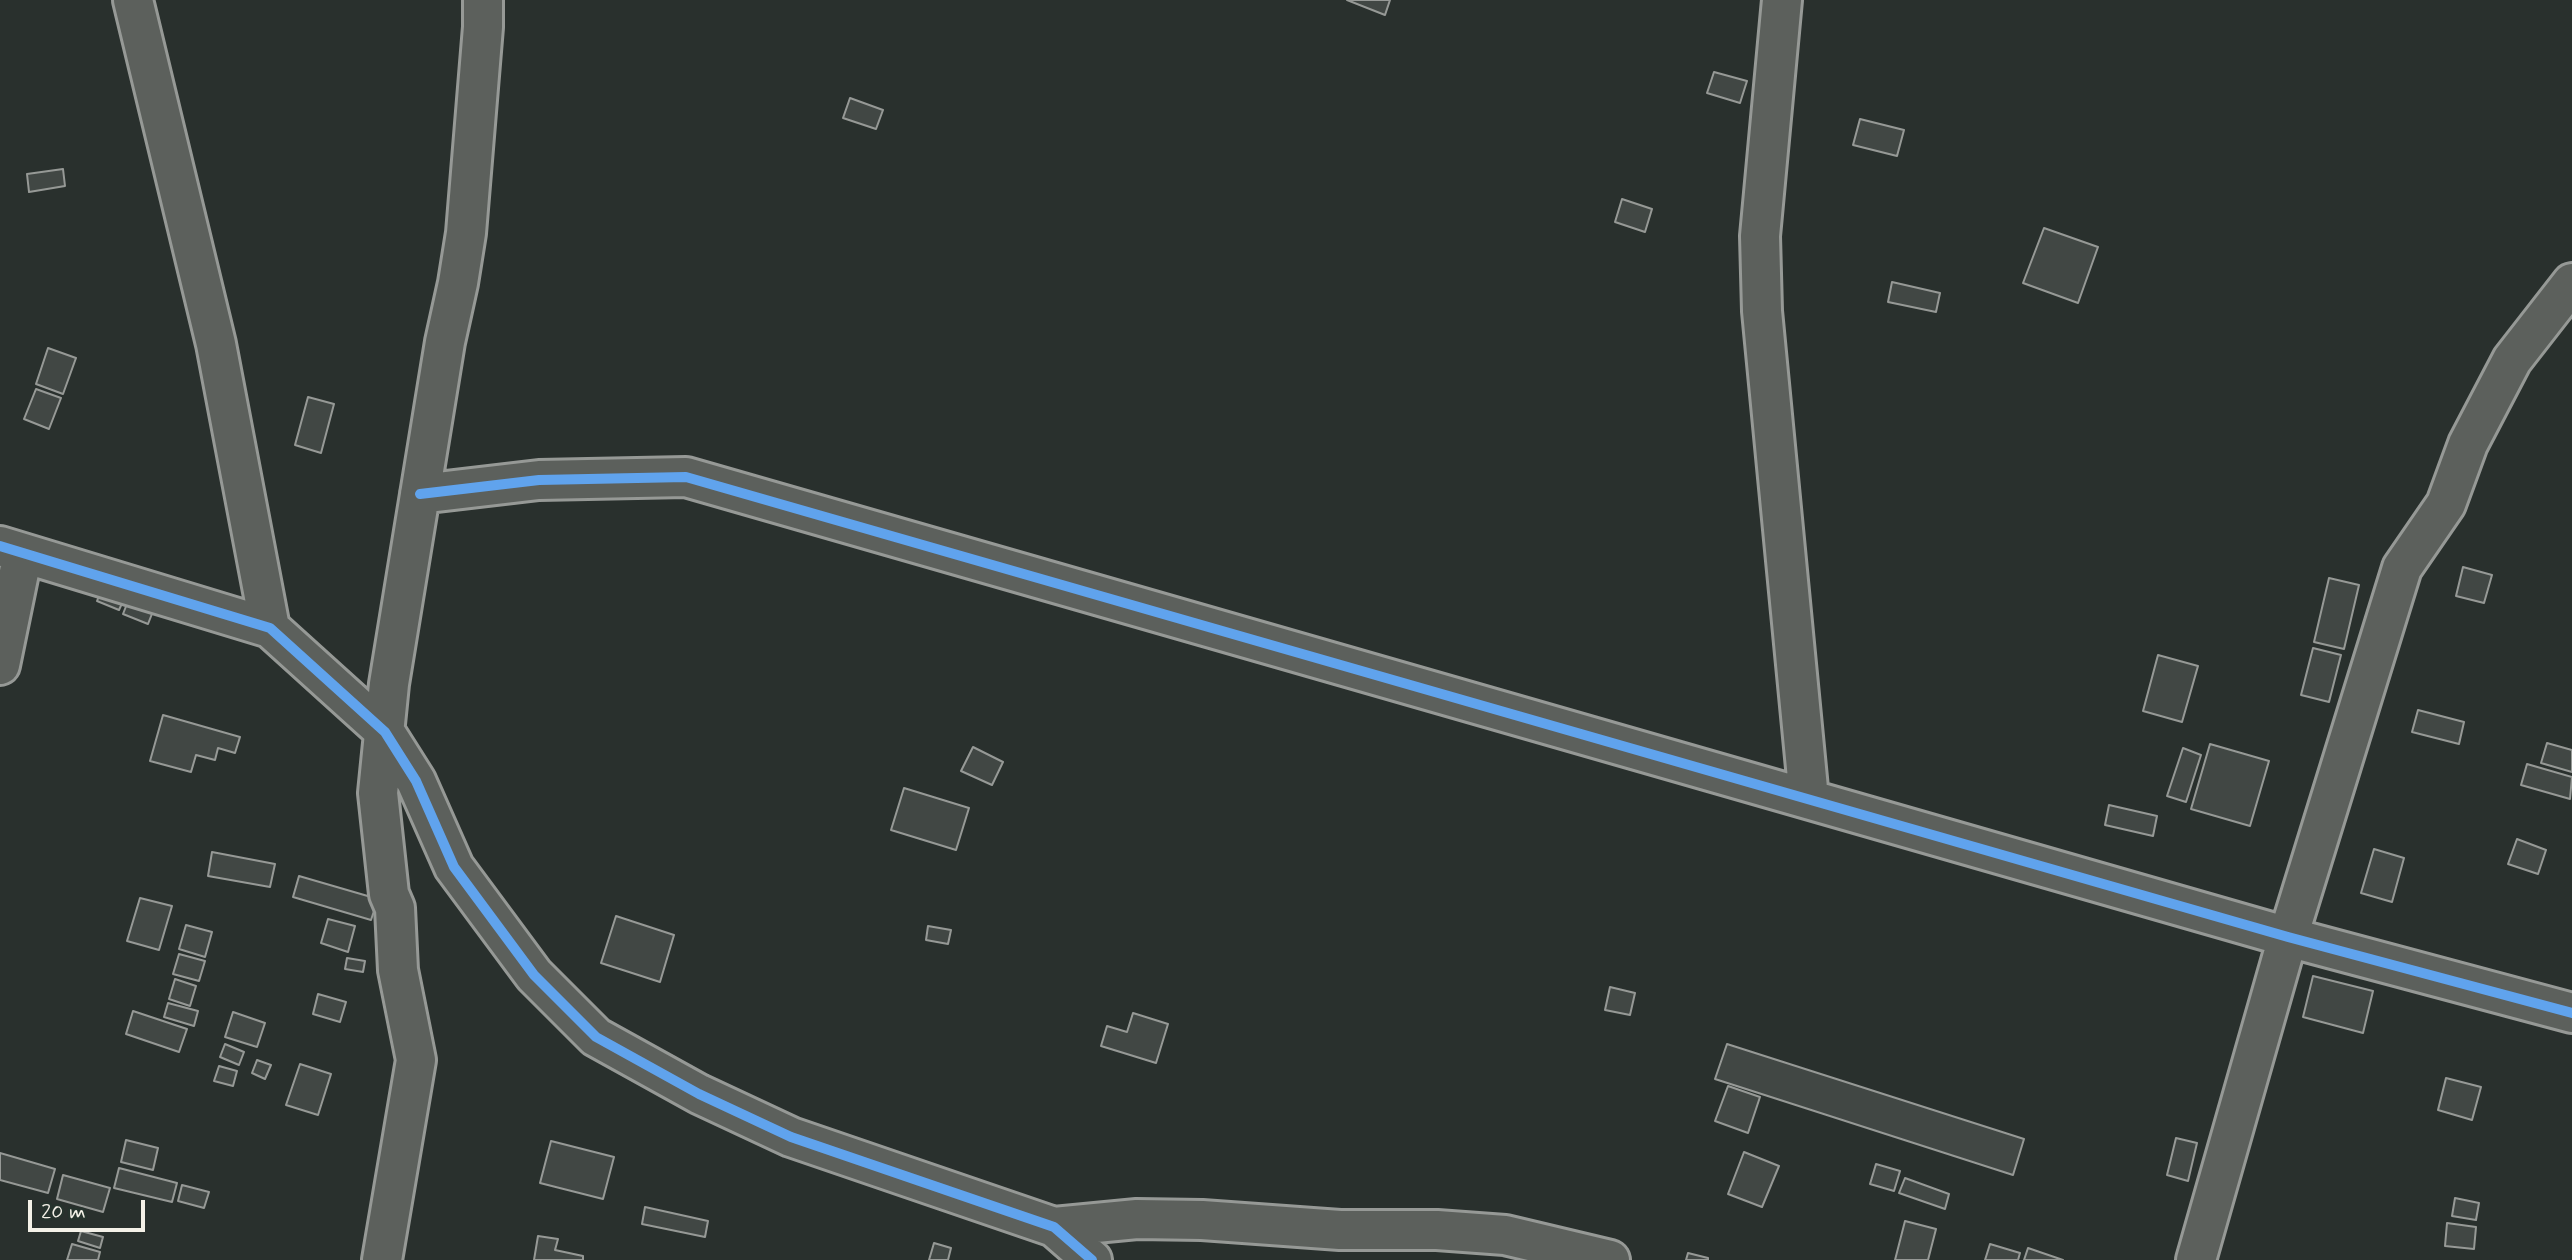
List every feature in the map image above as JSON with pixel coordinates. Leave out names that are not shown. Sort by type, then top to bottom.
[{"type":"street","points":[[133,0],[216,344],[271,628]]},
{"type":"street","points":[[382,1260],[416,1060],[398,970],[395,908],[387,884],[377,793],[388,684],[466,233],[483,0]]},
{"type":"street","points":[[1782,0],[1760,236],[1762,311],[1809,799]]},
{"type":"street","points":[[2196,1260],[2288,937],[2402,568],[2446,504],[2468,444],[2512,360],[2572,283]]},
{"type":"street","points":[[420,494],[539,480],[686,477],[2288,937],[2572,1013]]},
{"type":"street","points":[[0,665],[12,550],[271,628],[385,732],[416,781],[453,867],[534,975],[596,1037],[699,1094],[791,1137],[1054,1227],[1092,1260]]},
{"type":"street","points":[[1054,1227],[1136,1219],[1202,1220],[1340,1230],[1450,1231],[1505,1235],[1611,1260]]},
{"type":"building","points":[[1347,0],[1390,0],[1385,15]]},
{"type":"building","points":[[1714,72],[1747,81],[1740,103],[1707,93]]},
{"type":"building","points":[[850,98],[883,110],[876,129],[843,118]]},
{"type":"building","points":[[1860,119],[1904,130],[1897,156],[1853,145]]},
{"type":"building","points":[[63,169],[65,186],[29,192],[27,174]]},
{"type":"building","points":[[1622,199],[1652,209],[1645,232],[1615,222]]},
{"type":"building","points":[[2044,228],[2098,247],[2078,303],[2023,283]]},
{"type":"building","points":[[1892,282],[1940,293],[1936,312],[1888,302]]},
{"type":"building","points":[[48,348],[76,358],[63,394],[36,384]]},
{"type":"building","points":[[36,389],[61,398],[49,429],[24,419]]},
{"type":"building","points":[[308,397],[334,404],[321,453],[295,445]]},
{"type":"building","points":[[2463,567],[2492,575],[2484,603],[2456,596]]},
{"type":"building","points":[[2329,578],[2359,585],[2344,649],[2314,642]]},
{"type":"building","points":[[105,581],[128,590],[119,610],[97,601]]},
{"type":"building","points":[[132,591],[157,601],[148,624],[123,614]]},
{"type":"building","points":[[2313,648],[2341,655],[2329,702],[2301,695]]},
{"type":"building","points":[[2158,655],[2198,666],[2182,722],[2143,711]]},
{"type":"building","points":[[2418,710],[2464,722],[2459,744],[2412,732]]},
{"type":"building","points":[[163,715],[240,737],[235,753],[218,748],[215,760],[196,755],[191,772],[150,761]]},
{"type":"building","points":[[2547,743],[2572,750],[2572,772],[2541,763]]},
{"type":"building","points":[[2210,744],[2269,761],[2250,826],[2191,809]]},
{"type":"building","points":[[973,747],[1003,762],[992,785],[961,771]]},
{"type":"building","points":[[2183,748],[2201,755],[2186,802],[2167,796]]},
{"type":"building","points":[[2527,764],[2572,777],[2570,799],[2521,785]]},
{"type":"building","points":[[904,788],[969,808],[956,850],[891,830]]},
{"type":"building","points":[[2109,805],[2157,816],[2153,836],[2105,825]]},
{"type":"building","points":[[2517,839],[2546,850],[2538,874],[2508,864]]},
{"type":"building","points":[[2374,849],[2404,858],[2392,902],[2361,893]]},
{"type":"building","points":[[212,852],[275,864],[270,887],[208,876]]},
{"type":"building","points":[[299,876],[378,899],[371,920],[293,897]]},
{"type":"building","points":[[140,898],[172,906],[159,950],[127,941]]},
{"type":"building","points":[[616,916],[674,935],[660,982],[601,963]]},
{"type":"building","points":[[328,919],[355,926],[348,952],[321,943]]},
{"type":"building","points":[[186,925],[212,932],[205,957],[179,949]]},
{"type":"building","points":[[928,926],[951,930],[948,944],[926,940]]},
{"type":"building","points":[[179,954],[205,961],[199,981],[173,974]]},
{"type":"building","points":[[347,958],[365,961],[363,972],[345,969]]},
{"type":"building","points":[[2313,976],[2373,991],[2363,1033],[2303,1017]]},
{"type":"building","points":[[175,979],[196,986],[190,1006],[169,999]]},
{"type":"building","points":[[1610,987],[1635,993],[1630,1015],[1605,1010]]},
{"type":"building","points":[[318,994],[346,1002],[340,1022],[313,1014]]},
{"type":"building","points":[[168,1003],[198,1011],[194,1026],[164,1017]]},
{"type":"building","points":[[133,1011],[187,1029],[179,1052],[126,1034]]},
{"type":"building","points":[[233,1012],[265,1023],[257,1047],[225,1037]]},
{"type":"building","points":[[1133,1013],[1168,1024],[1156,1063],[1101,1046],[1107,1026],[1127,1032]]},
{"type":"building","points":[[225,1044],[244,1052],[239,1065],[220,1057]]},
{"type":"building","points":[[1727,1044],[2024,1139],[2013,1175],[1715,1079]]},
{"type":"building","points":[[257,1060],[271,1065],[265,1079],[252,1073]]},
{"type":"building","points":[[300,1064],[331,1074],[318,1115],[286,1105]]},
{"type":"building","points":[[219,1066],[237,1071],[233,1086],[214,1081]]},
{"type":"building","points":[[2446,1078],[2481,1087],[2472,1120],[2438,1110]]},
{"type":"building","points":[[1728,1086],[1760,1097],[1748,1133],[1715,1121]]},
{"type":"building","points":[[2176,1138],[2197,1143],[2188,1181],[2167,1175]]},
{"type":"building","points":[[126,1140],[158,1148],[153,1170],[121,1162]]},
{"type":"building","points":[[551,1141],[614,1157],[603,1199],[540,1183]]},
{"type":"building","points":[[1744,1152],[1779,1166],[1762,1207],[1728,1194]]},
{"type":"building","points":[[0,1153],[55,1169],[48,1193],[0,1180]]},
{"type":"building","points":[[1876,1164],[1900,1171],[1894,1191],[1870,1184]]},
{"type":"building","points":[[119,1168],[177,1183],[172,1202],[114,1188]]},
{"type":"building","points":[[63,1175],[110,1188],[103,1212],[57,1199]]},
{"type":"building","points":[[1905,1178],[1949,1194],[1945,1209],[1899,1193]]},
{"type":"building","points":[[182,1185],[209,1192],[204,1208],[178,1201]]},
{"type":"building","points":[[2455,1198],[2479,1203],[2476,1220],[2452,1216]]},
{"type":"building","points":[[645,1207],[708,1221],[705,1237],[642,1224]]},
{"type":"building","points":[[1905,1221],[1936,1229],[1928,1260],[1895,1260]]},
{"type":"building","points":[[2447,1223],[2476,1227],[2474,1249],[2445,1246]]},
{"type":"building","points":[[81,1231],[103,1237],[100,1248],[78,1241]]},
{"type":"building","points":[[538,1236],[558,1239],[555,1250],[583,1256],[583,1260],[534,1260]]},
{"type":"building","points":[[934,1243],[951,1248],[948,1260],[929,1260]]},
{"type":"building","points":[[72,1244],[100,1252],[98,1260],[67,1260]]},
{"type":"building","points":[[1990,1244],[2020,1253],[2018,1260],[1985,1260]]},
{"type":"building","points":[[2028,1248],[2063,1260],[2024,1260]]},
{"type":"building","points":[[1688,1253],[1708,1258],[1708,1260],[1686,1260]]},
{"type":"cycle path","points":[[420,494],[539,480],[686,477],[2288,937],[2572,1013]]},
{"type":"cycle path","points":[[0,546],[270,628],[385,732],[416,781],[454,867],[534,975],[596,1037],[699,1094],[791,1137],[1054,1227],[1092,1260]]}]
